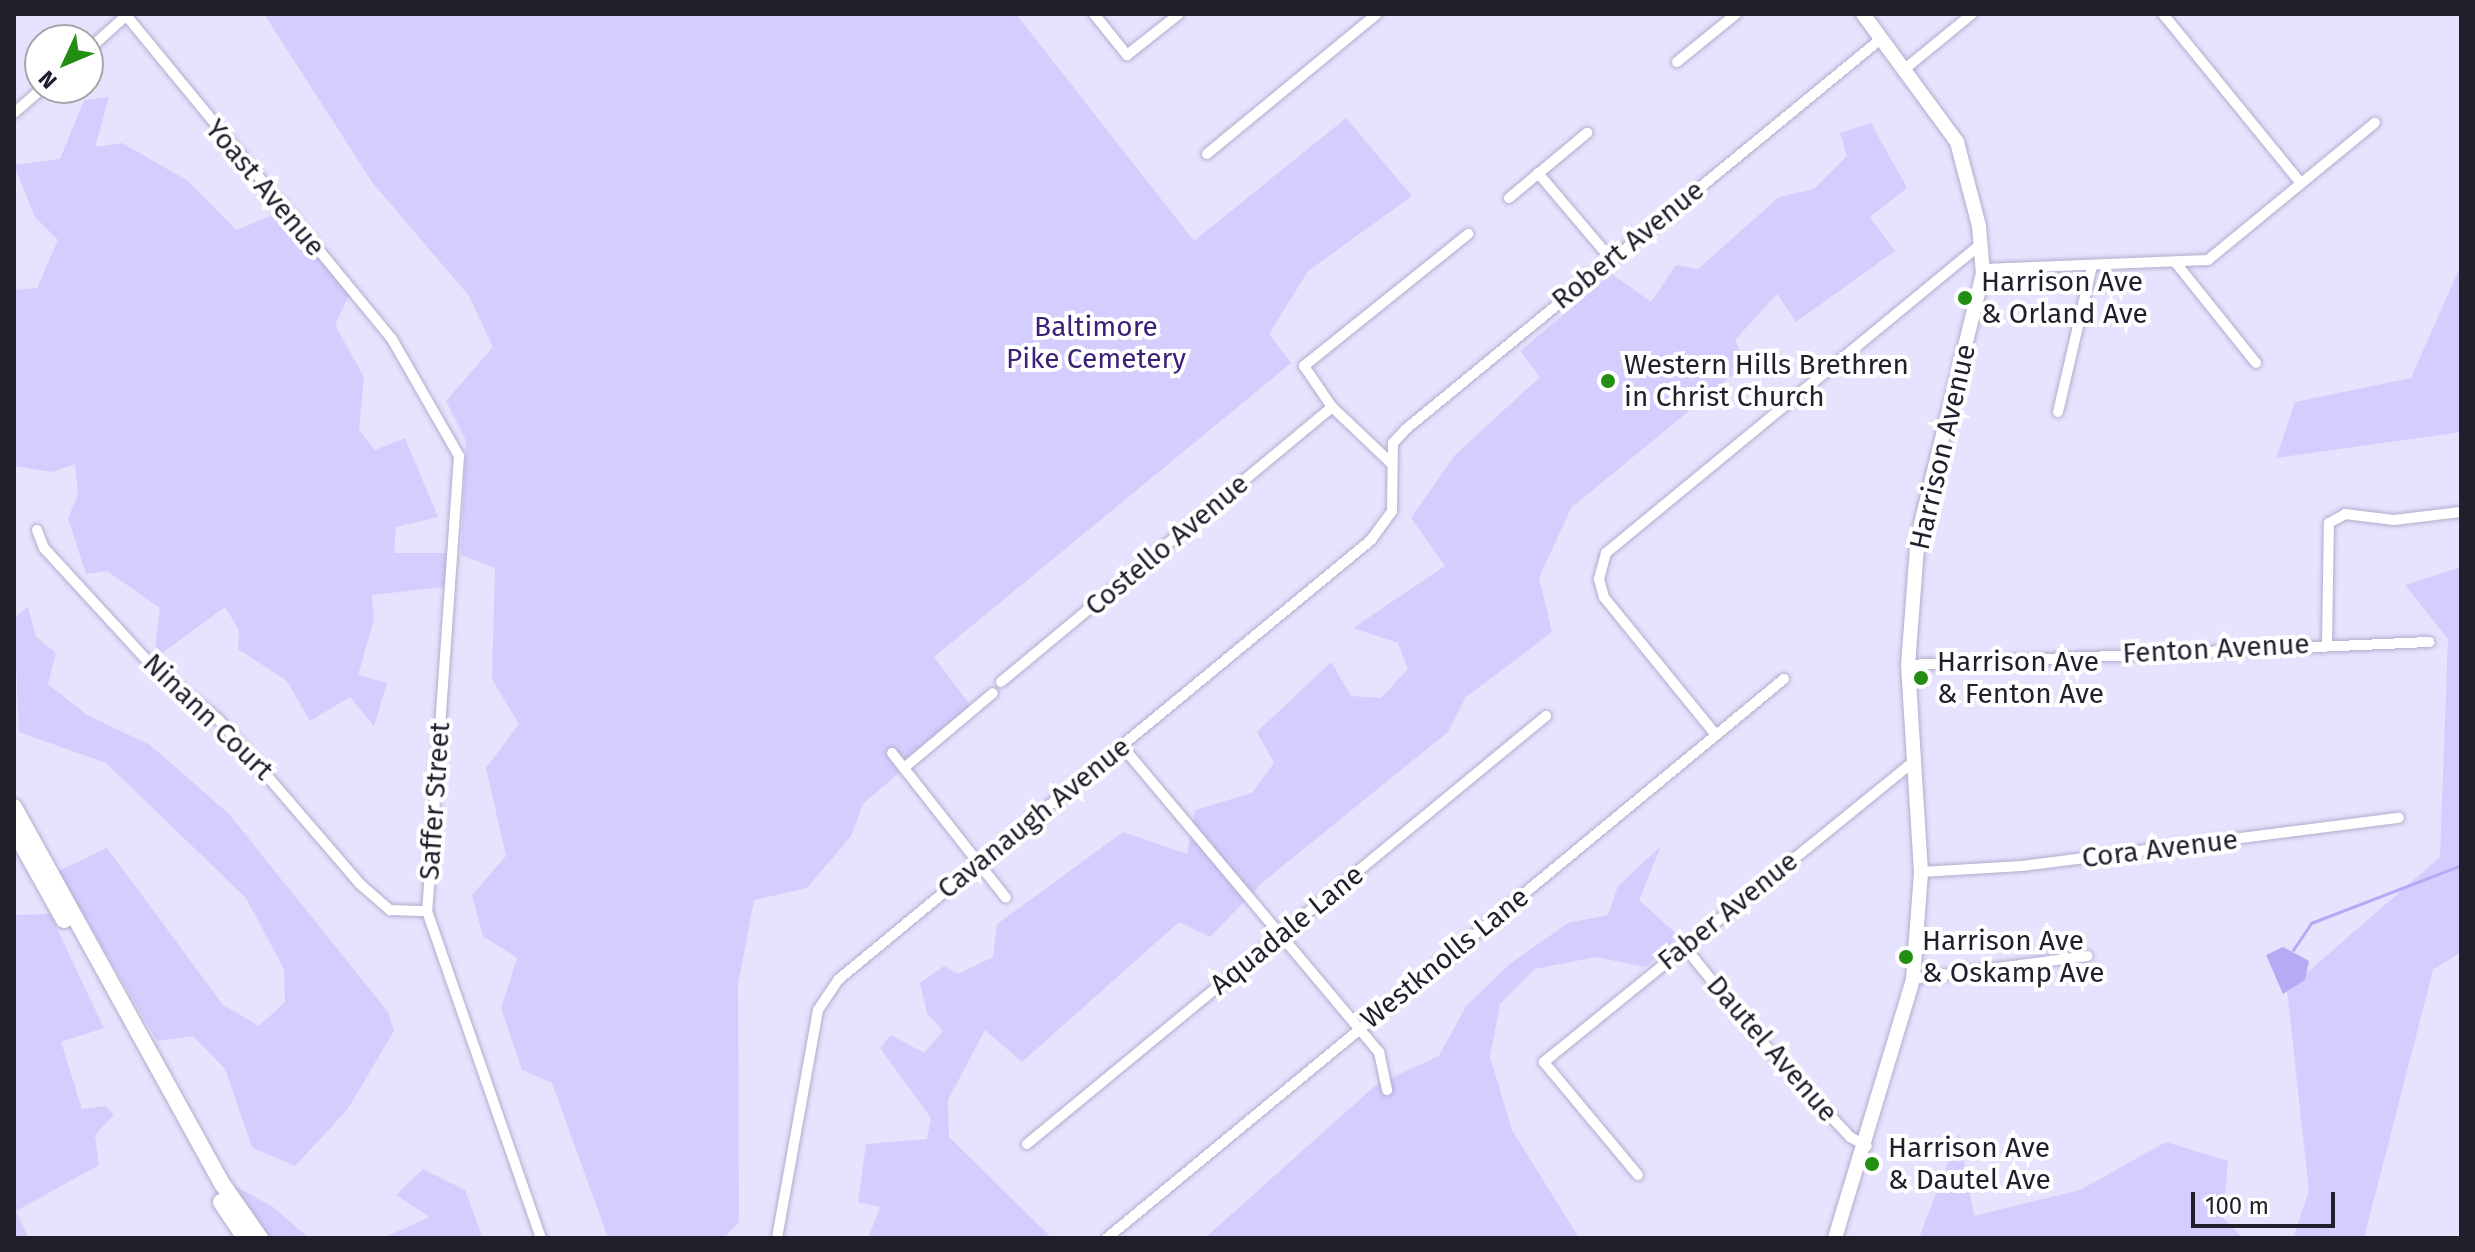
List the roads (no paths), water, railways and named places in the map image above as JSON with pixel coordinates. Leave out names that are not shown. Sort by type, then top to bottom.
[{"type":"main road","name":"Harrison Avenue","points":[[1835,1238],[1867,1146],[1913,979],[1921,872],[1908,665],[1922,514],[1983,269],[1982,243],[1957,142],[1906,68],[1863,14]]},
{"type":"main road","points":[[14,807],[223,1185],[260,1238]]},
{"type":"main road","points":[[14,830],[245,1238]]},
{"type":"street","points":[[1094,14],[1127,55],[1179,14]]},
{"type":"street","points":[[1207,154],[1377,14]]},
{"type":"street","points":[[1677,62],[1736,14]]},
{"type":"street","points":[[1906,68],[1972,14]]},
{"type":"street","points":[[2163,14],[2301,183]]},
{"type":"street","points":[[104,35],[126,15]]},
{"type":"street","name":"Yoast Avenue","points":[[126,15],[407,360]]},
{"type":"street","name":"Robert Avenue","points":[[1391,463],[1393,443],[1406,429],[1610,258],[1882,38]]},
{"type":"street","points":[[1983,269],[2208,260],[2375,123]]},
{"type":"street","points":[[1509,198],[1587,133]]},
{"type":"street","points":[[1538,173],[1610,258]]},
{"type":"street","points":[[1391,463],[1332,407],[1304,366],[1468,234]]},
{"type":"street","points":[[1716,735],[1604,597],[1599,570],[1606,553],[1982,243]]},
{"type":"street","points":[[2176,263],[2256,363]]},
{"type":"street","points":[[2058,412],[2092,266]]},
{"type":"street","name":"Saffer Street","points":[[407,360],[460,467],[427,911],[541,1238]]},
{"type":"street","name":"Costello Avenue","points":[[1001,682],[1332,407]]},
{"type":"street","name":"Cavanaugh Avenue","points":[[777,1238],[818,1010],[839,979],[1381,530],[1396,498],[1391,463]]},
{"type":"street","points":[[2327,644],[2324,529],[2345,514],[2394,520],[2461,512]]},
{"type":"street","name":"Ninann Court","points":[[37,530],[44,548],[154,668],[219,720],[360,884],[390,910],[427,911]]},
{"type":"street","name":"Fenton Avenue","points":[[1908,665],[2327,644],[2429,642]]},
{"type":"street","name":"Westknolls Lane","points":[[1107,1238],[1784,679]]},
{"type":"street","points":[[904,768],[993,693]]},
{"type":"street","name":"Aquadale Lane","points":[[1027,1144],[1546,716]]},
{"type":"street","points":[[1122,746],[1360,1028],[1384,1060],[1387,1090]]},
{"type":"street","points":[[892,753],[1006,898]]},
{"type":"street","name":"Faber Avenue","points":[[1638,1175],[1544,1062],[1913,762]]},
{"type":"street","name":"Cora Avenue","points":[[1921,872],[2022,866],[2399,818]]},
{"type":"street","name":"Dautel Avenue","points":[[1684,946],[1759,1039],[1850,1137],[1867,1146]]},
{"type":"street","points":[[1913,979],[2087,956]]},
{"type":"waterway","points":[[2293,950],[2311,923],[2461,865]]},
{"type":"place","name":"Harrison Ave & Orland Ave","points":[[1965,298]]},
{"type":"place","name":"Western Hills Brethren in Christ Church","points":[[1608,381]]},
{"type":"place","name":"Harrison Ave & Fenton Ave","points":[[1921,678]]},
{"type":"place","name":"Harrison Ave & Oskamp Ave","points":[[1906,957]]},
{"type":"place","name":"Harrison Ave & Dautel Ave","points":[[1872,1164]]},
{"type":"park label","name":"Baltimore Pike Cemetery","points":[[1096,343]]}]
